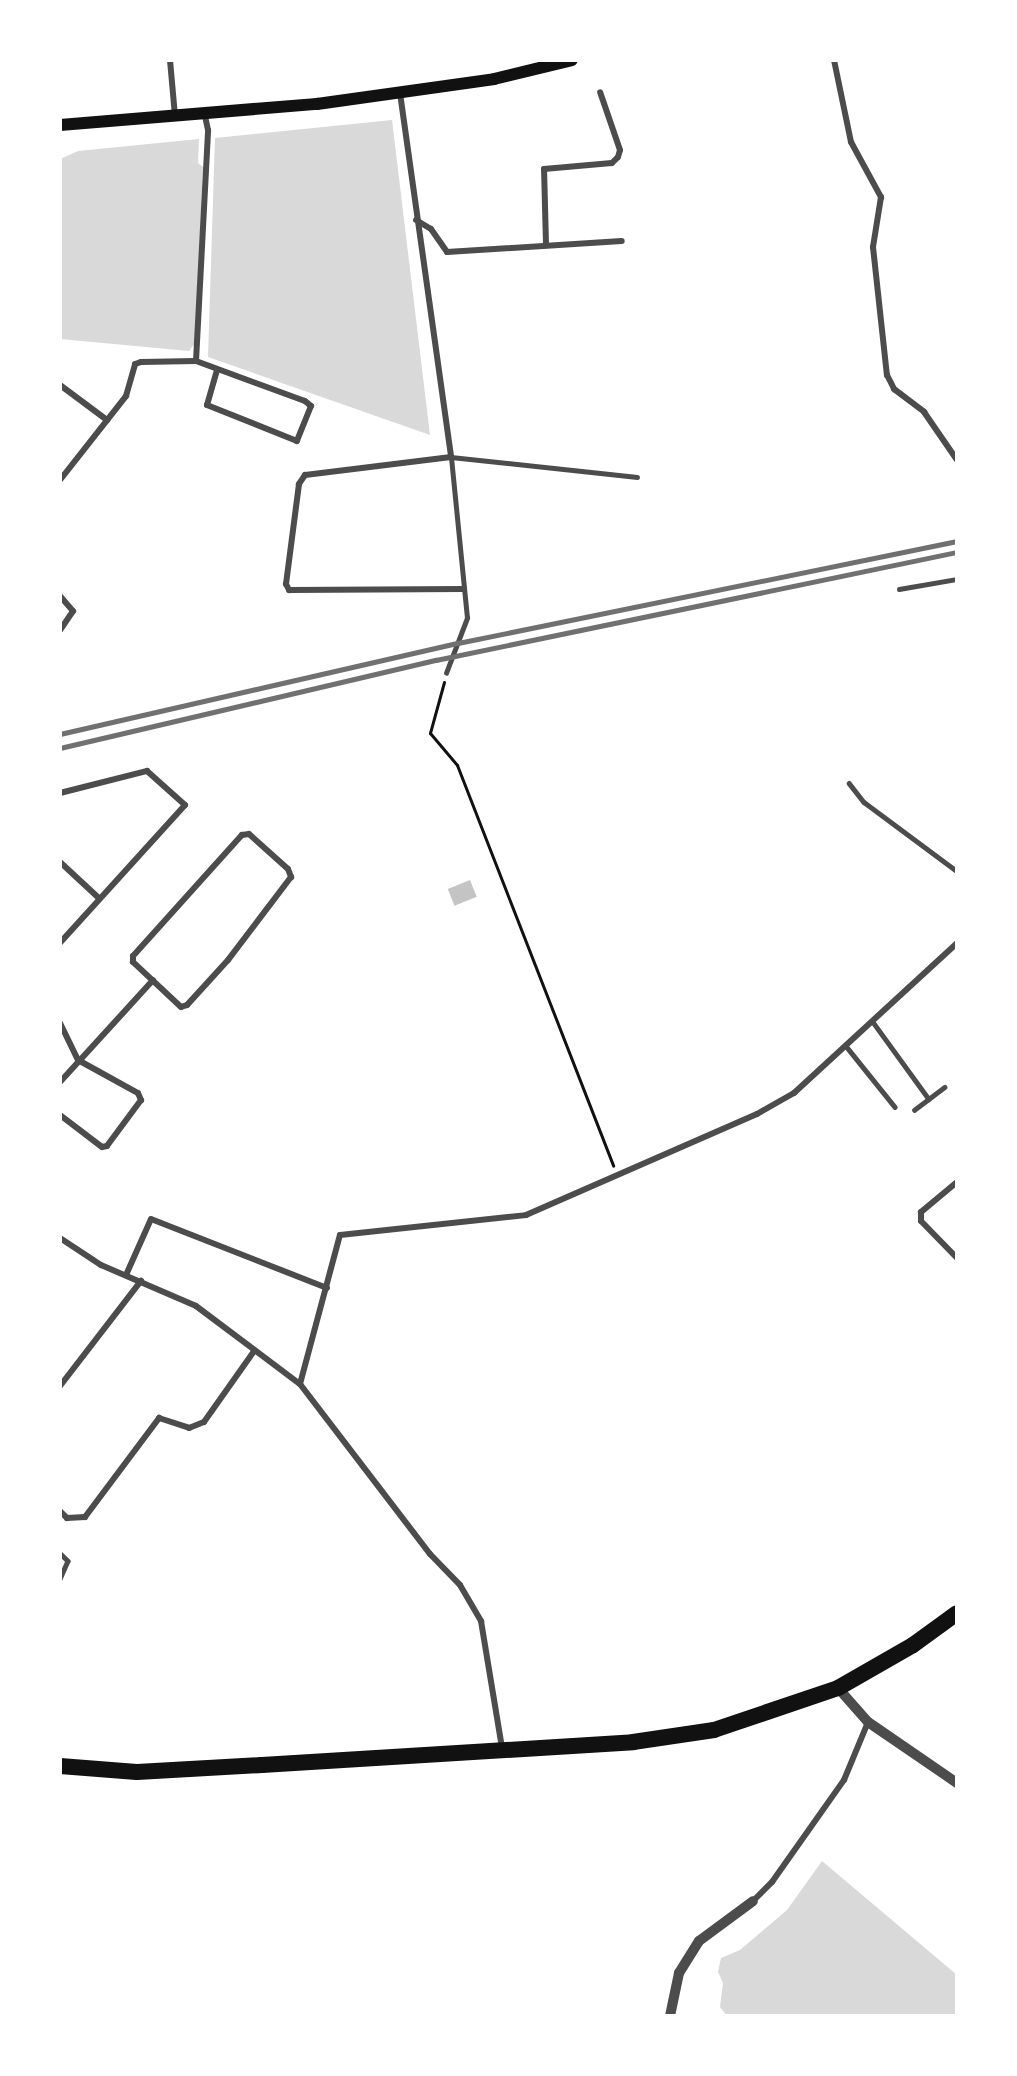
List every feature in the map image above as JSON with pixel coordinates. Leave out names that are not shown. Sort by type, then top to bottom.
[{"type":"highway","points":[[60,1766],[137,1772],[502,1748],[633,1742],[714,1730],[838,1688],[913,1646],[957,1613]]},
{"type":"main road","points":[[60,125],[206,116],[400,93],[494,79],[572,60]]},
{"type":"street","points":[[170,60],[175,117]]},
{"type":"street","points":[[834,60],[851,142],[881,197],[873,247],[887,375],[894,389],[924,412],[957,460]]},
{"type":"street","points":[[546,244],[544,169],[612,163],[618,157],[620,150],[600,92]]},
{"type":"street","points":[[400,93],[451,457],[305,475],[299,484],[286,584],[289,590],[464,590]]},
{"type":"street","points":[[196,361],[208,142],[206,116]]},
{"type":"street","points":[[416,220],[431,230],[447,252],[622,240]]},
{"type":"street","points":[[60,480],[126,396],[135,364],[196,361],[305,400],[311,406],[297,441],[207,405],[217,370]]},
{"type":"street","points":[[60,386],[107,420]]},
{"type":"street","points":[[60,596],[73,611],[60,630]]},
{"type":"street","points":[[60,793],[147,771],[185,805],[60,943]]},
{"type":"street","points":[[249,834],[288,869],[291,878],[187,1005],[182,1006],[153,980],[133,962],[133,957],[243,835],[249,834]]},
{"type":"street","points":[[60,862],[100,898]]},
{"type":"street","points":[[300,1384],[340,1235],[526,1215],[615,1173],[758,1114],[794,1093],[957,943]]},
{"type":"street","points":[[60,1082],[153,980]]},
{"type":"street","points":[[60,1023],[78,1060],[138,1093],[141,1100],[107,1146],[102,1147],[60,1115]]},
{"type":"street","points":[[957,1182],[921,1212],[921,1221],[957,1258]]},
{"type":"street","points":[[126,1275],[151,1219],[327,1288]]},
{"type":"street","points":[[60,1238],[101,1265],[196,1306],[300,1384],[430,1554],[460,1586],[481,1620],[502,1748]]},
{"type":"street","points":[[60,1386],[141,1281]]},
{"type":"street","points":[[60,1511],[67,1518],[85,1517],[159,1418],[189,1428],[204,1422],[254,1351]]},
{"type":"street","points":[[838,1688],[868,1722],[957,1783]]},
{"type":"street","points":[[670,2016],[679,1973],[699,1941],[753,1901],[772,1882],[844,1780],[868,1722]]},
{"type":"lane","points":[[446,673],[467,618],[451,457],[637,477]]},
{"type":"lane","points":[[898,589],[957,579]]},
{"type":"lane","points":[[849,783],[864,802],[957,871]]},
{"type":"lane","points":[[873,1022],[929,1099]]},
{"type":"lane","points":[[846,1046],[895,1107]]},
{"type":"lane","points":[[914,1110],[944,1088]]},
{"type":"lane","points":[[60,1553],[68,1561],[60,1579]]},
{"type":"path","points":[[446,673],[430,733],[457,765],[615,1173]]},
{"type":"shaded area","points":[[392,120],[430,435],[208,357],[215,138]]},
{"type":"shaded area","points":[[199,139],[198,163],[203,167],[195,343],[189,351],[60,339],[60,159],[78,151]]},
{"type":"shaded area","points":[[822,1861],[957,1975],[957,2016],[727,2016],[720,2007],[723,1983],[718,1972],[721,1958],[740,1950],[787,1910]]},
{"type":"building","points":[[470,880],[477,897],[454,906],[448,889]]},
{"type":"railway","points":[[60,734],[458,643],[957,541]]},
{"type":"railway","points":[[60,748],[436,660],[957,552]]}]
